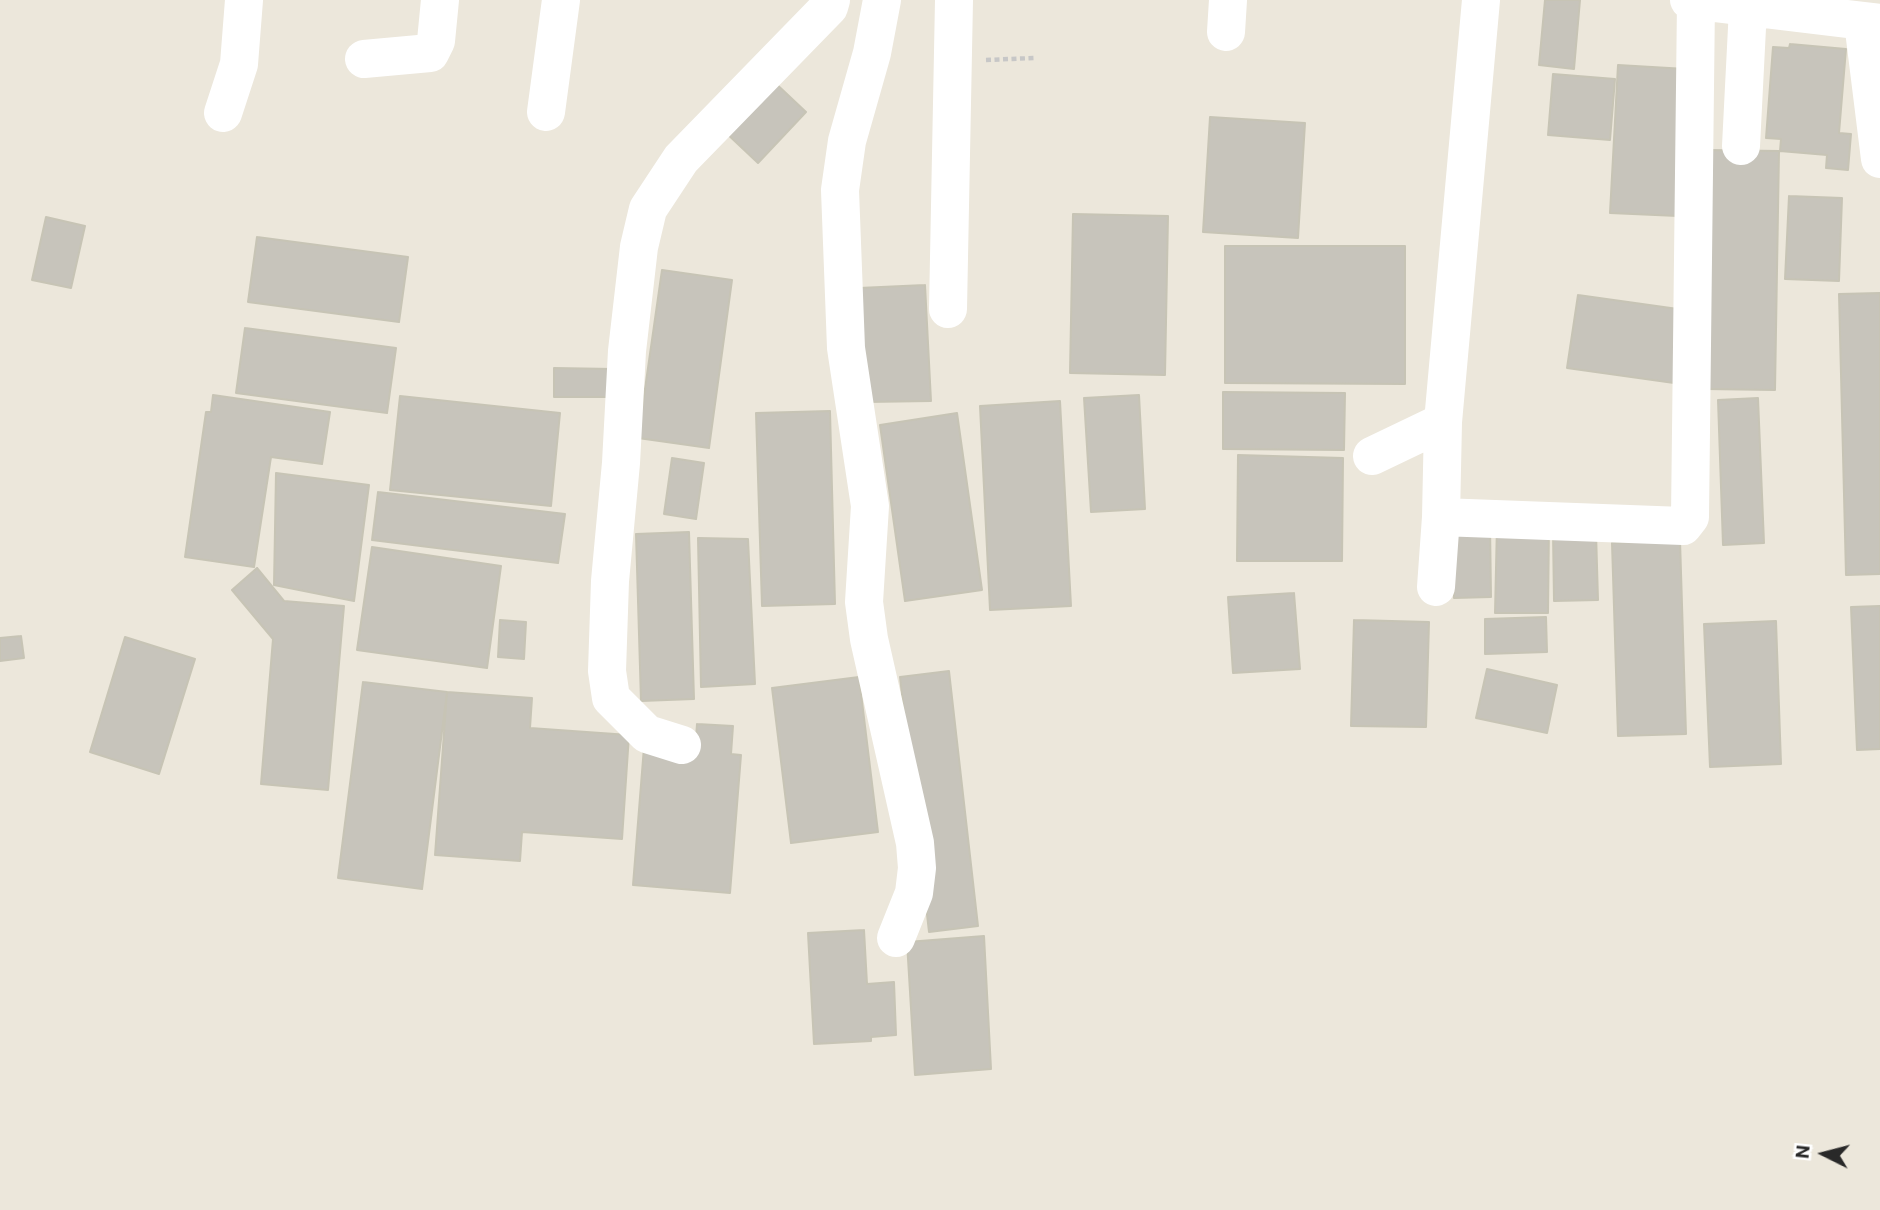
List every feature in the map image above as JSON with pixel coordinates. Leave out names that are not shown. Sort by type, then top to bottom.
[{"type":"street","points":[[223,113],[239,64],[244,0]]},
{"type":"street","points":[[364,59],[430,52],[436,41],[440,0]]},
{"type":"street","points":[[546,112],[561,0]]},
{"type":"street","points":[[682,746],[647,734],[611,698],[607,671],[610,581],[621,463],[627,351],[639,247],[649,209],[681,159],[823,14],[831,0]]},
{"type":"street","points":[[881,0],[873,53],[848,141],[840,190],[846,348],[870,506],[863,602],[917,868],[914,893],[896,938]]},
{"type":"street","points":[[948,309],[954,0]]},
{"type":"street","points":[[1436,587],[1443,422],[1481,0]]},
{"type":"street","points":[[1441,517],[1683,526],[1690,517],[1693,1],[1872,22],[1880,159]]},
{"type":"street","points":[[1741,146],[1748,8]]},
{"type":"street","points":[[1372,456],[1443,422]]},
{"type":"path","points":[[953,62],[1034,58]]},
{"type":"building","points":[[1545,0],[1580,0],[1574,69],[1539,65]]},
{"type":"building","points":[[1790,44],[1846,49],[1839,133],[1851,134],[1848,170],[1826,168],[1827,155],[1780,151],[1781,139],[1766,138],[1773,47],[1789,48]]},
{"type":"building","points":[[1618,65],[1686,69],[1678,216],[1610,213]]},
{"type":"building","points":[[1553,74],[1615,79],[1610,140],[1548,135]]},
{"type":"building","points":[[771,79],[806,112],[758,163],[723,130]]},
{"type":"building","points":[[1210,117],[1305,123],[1298,238],[1203,232]]},
{"type":"building","points":[[1708,150],[1779,151],[1775,390],[1705,389]]},
{"type":"building","points":[[1789,196],[1842,198],[1839,281],[1785,279]]},
{"type":"building","points":[[1073,214],[1168,216],[1165,375],[1070,373]]},
{"type":"building","points":[[46,217],[85,226],[71,288],[32,280]]},
{"type":"building","points":[[257,237],[408,257],[399,322],[248,302]]},
{"type":"building","points":[[1225,246],[1405,246],[1405,384],[1225,383]]},
{"type":"building","points":[[662,270],[732,280],[709,448],[638,438]]},
{"type":"building","points":[[925,285],[931,401],[866,402],[859,288]]},
{"type":"building","points":[[1880,293],[1880,574],[1846,575],[1839,294]]},
{"type":"building","points":[[1578,295],[1685,310],[1674,383],[1567,368]]},
{"type":"building","points":[[245,328],[396,348],[387,413],[236,393]]},
{"type":"building","points":[[554,368],[613,369],[613,397],[554,397]]},
{"type":"building","points":[[1223,392],[1345,393],[1344,450],[1223,449]]},
{"type":"building","points":[[213,395],[330,412],[322,464],[271,457],[254,567],[185,557],[206,412],[211,412]]},
{"type":"building","points":[[1139,395],[1145,509],[1091,512],[1084,398]]},
{"type":"building","points":[[400,396],[560,413],[551,506],[390,490]]},
{"type":"building","points":[[1758,398],[1764,543],[1723,545],[1718,400]]},
{"type":"building","points":[[1060,401],[1071,606],[990,610],[980,406]]},
{"type":"building","points":[[830,411],[835,604],[762,606],[756,413]]},
{"type":"building","points":[[957,413],[982,590],[905,601],[880,425]]},
{"type":"building","points":[[1238,455],[1343,458],[1342,561],[1237,561]]},
{"type":"building","points":[[672,458],[704,463],[696,519],[664,514]]},
{"type":"building","points":[[276,473],[369,485],[354,601],[274,585]]},
{"type":"building","points":[[378,492],[565,514],[558,563],[372,540]]},
{"type":"building","points":[[1453,524],[1490,524],[1491,597],[1454,598]]},
{"type":"building","points":[[1497,524],[1549,524],[1548,613],[1495,613]]},
{"type":"building","points":[[689,532],[694,699],[641,701],[636,534]]},
{"type":"building","points":[[1553,532],[1596,532],[1598,600],[1554,601]]},
{"type":"building","points":[[698,538],[748,539],[755,684],[701,687]]},
{"type":"building","points":[[1680,540],[1686,734],[1618,736],[1612,543]]},
{"type":"building","points":[[372,547],[501,566],[487,668],[357,650]]},
{"type":"building","points":[[257,568],[284,601],[344,606],[328,790],[261,784],[273,639],[232,590]]},
{"type":"building","points":[[1294,593],[1300,669],[1233,673],[1228,597]]},
{"type":"building","points":[[1880,606],[1880,749],[1857,750],[1851,607]]},
{"type":"building","points":[[1546,617],[1547,652],[1485,654],[1485,619]]},
{"type":"building","points":[[500,620],[526,622],[524,659],[498,657]]},
{"type":"building","points":[[1354,620],[1429,622],[1426,727],[1351,726]]},
{"type":"building","points":[[1776,621],[1781,764],[1710,767],[1704,624]]},
{"type":"building","points":[[21,636],[24,658],[0,661],[0,638]]},
{"type":"building","points":[[125,637],[195,659],[159,774],[90,752]]},
{"type":"building","points":[[1487,669],[1557,685],[1547,733],[1476,718]]},
{"type":"building","points":[[949,671],[978,926],[929,932],[900,677]]},
{"type":"building","points":[[859,677],[878,832],[791,843],[772,688]]},
{"type":"building","points":[[363,682],[447,692],[422,889],[338,878]]},
{"type":"building","points":[[447,692],[532,698],[530,728],[629,735],[622,839],[522,832],[520,861],[435,855]]},
{"type":"building","points":[[697,724],[733,726],[731,754],[741,755],[730,893],[633,885],[644,747],[695,752]]},
{"type":"building","points":[[864,930],[867,984],[894,982],[896,1035],[871,1037],[871,1041],[814,1044],[808,933]]},
{"type":"building","points":[[984,936],[991,1069],[915,1075],[907,942]]}]
